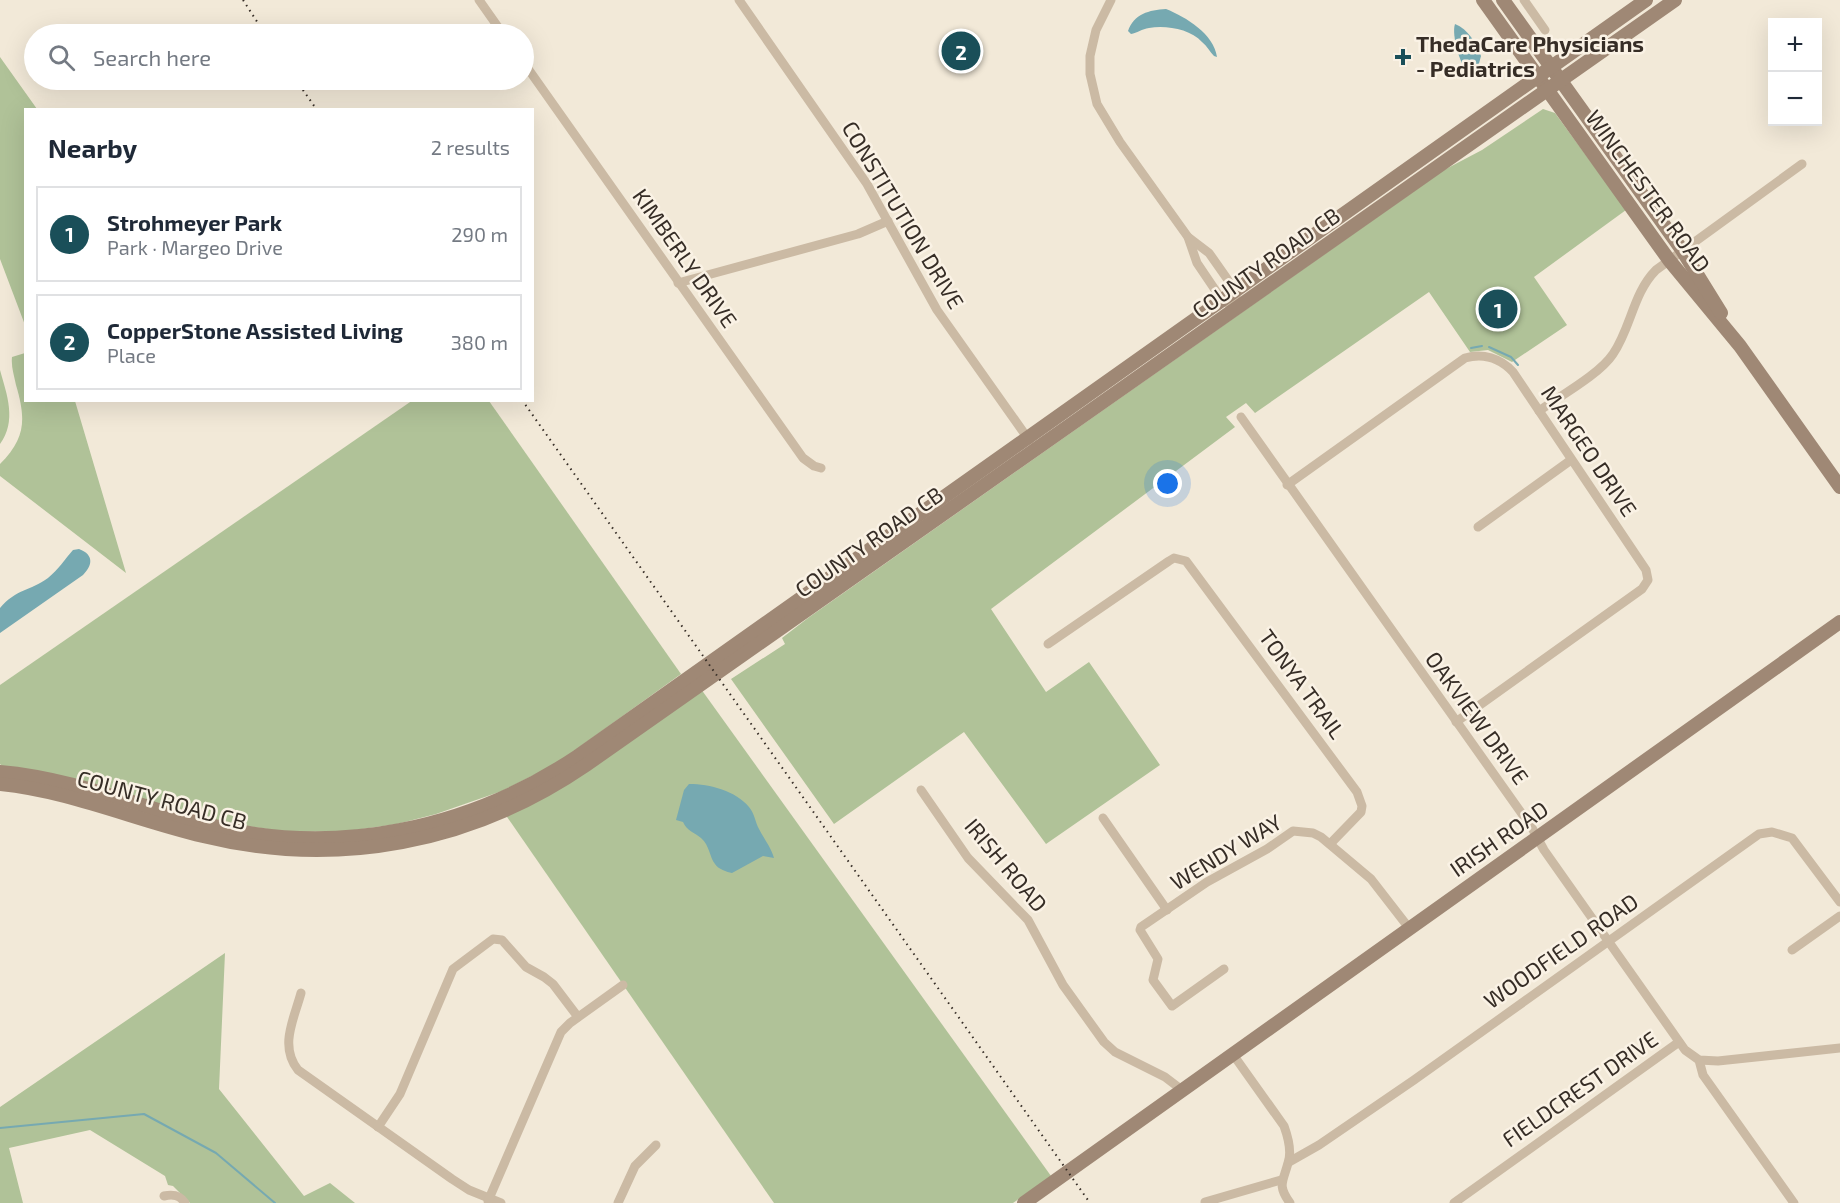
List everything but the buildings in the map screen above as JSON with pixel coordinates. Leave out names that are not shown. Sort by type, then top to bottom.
[{"type":"main road","name":"WINCHESTER ROAD","points":[[1483,0],[1669,260],[1740,346],[1840,487]]},
{"type":"main road","name":"WINCHESTER ROAD","points":[[1503,0],[1682,250],[1740,346]]},
{"type":"main road","name":"COUNTY ROAD CB","points":[[0,784],[45,791],[232,843],[297,851],[364,849],[423,838],[453,830],[514,807],[562,782],[691,684],[1027,437],[1646,0]]},
{"type":"main road","name":"COUNTY ROAD CB","points":[[733,654],[1238,309],[1675,0]]},
{"type":"main road","name":"IRISH ROAD","points":[[1024,1203],[1840,622]]},
{"type":"main road","name":"COUNTY ROAD CB","points":[[0,772],[73,785],[190,820],[238,831],[325,839],[391,832],[455,816],[509,796],[571,760],[691,684]]},
{"type":"street","points":[[479,0],[496,24]]},
{"type":"street","name":"CONSTITUTION DRIVE","points":[[739,0],[867,184],[937,310],[1036,449]]},
{"type":"street","points":[[1111,0],[1096,30],[1090,56],[1090,74],[1097,104],[1120,142],[1188,237],[1197,263],[1222,300],[1238,309]]},
{"type":"street","points":[[1524,0],[1545,30]]},
{"type":"street","name":"KIMBERLY DRIVE","points":[[534,77],[803,458],[821,468]]},
{"type":"street","points":[[1539,411],[1607,361],[1619,345],[1646,281],[1656,270],[1802,164]]},
{"type":"street","points":[[678,283],[858,234],[888,221]]},
{"type":"street","points":[[1188,237],[1209,253],[1235,290],[1238,309]]},
{"type":"street","name":"MARGEO DRIVE","points":[[1287,485],[1451,368],[1470,357],[1489,357],[1508,367],[1648,576],[1646,586],[1456,722]]},
{"type":"street","name":"OAKVIEW DRIVE","points":[[1241,417],[1679,1042]]},
{"type":"street","points":[[1478,527],[1571,460]]},
{"type":"street","name":"TONYA TRAIL","points":[[1048,644],[1174,558],[1180,558],[1191,565],[1357,792],[1362,806],[1361,812],[1330,844]]},
{"type":"street","name":"IRISH ROAD","points":[[921,790],[968,858],[1028,920],[1063,985],[1104,1042],[1115,1052],[1165,1077],[1182,1090]]},
{"type":"street","name":"WENDY WAY","points":[[1103,818],[1167,910]]},
{"type":"street","name":"WENDY WAY","points":[[1224,969],[1172,1005],[1153,980],[1158,959],[1140,930],[1207,882],[1267,849],[1293,831],[1313,833],[1330,844],[1371,879],[1409,928]]},
{"type":"street","name":"WOODFIELD ROAD","points":[[1289,1162],[1319,1145],[1414,1080],[1765,832],[1779,832],[1792,838],[1840,902]]},
{"type":"street","points":[[1792,950],[1840,916]]},
{"type":"street","points":[[378,1127],[400,1094],[453,969],[488,942],[498,938],[506,943],[525,967],[549,980],[578,1017]]},
{"type":"street","points":[[488,1200],[565,1027],[622,985]]},
{"type":"street","points":[[302,993],[289,1035],[289,1051],[294,1065],[304,1075],[460,1185],[488,1200],[501,1203]]},
{"type":"street","name":"FIELDCREST DRIVE","points":[[1454,1203],[1679,1042],[1690,1055],[1699,1060]]},
{"type":"street","points":[[1794,1203],[1703,1075],[1699,1060],[1718,1061],[1840,1048]]},
{"type":"street","points":[[1232,1053],[1284,1126],[1289,1143],[1289,1162],[1281,1180],[1290,1203]]},
{"type":"street","points":[[618,1203],[634,1166],[656,1145]]},
{"type":"street","points":[[1205,1202],[1281,1180]]},
{"type":"street","points":[[164,1196],[171,1194],[186,1203]]},
{"type":"green space","points":[[0,57],[36,108],[24,108],[24,322],[0,259]]},
{"type":"green space","points":[[1543,109],[1555,113],[1626,210],[1534,277],[1567,325],[1512,362],[1488,350],[1470,352],[1429,292],[1255,413],[1246,403],[1226,417],[1235,427],[991,609],[1046,692],[1089,662],[1160,765],[1046,844],[964,732],[834,824],[731,679],[785,644],[782,638],[808,618],[1444,170],[1482,150]]},
{"type":"green space","points":[[24,353],[24,402],[75,402],[126,573],[0,476],[0,464],[9,455],[22,428],[12,357]]},
{"type":"green space","points":[[0,370],[8,398],[9,417],[5,435],[0,444]]},
{"type":"green space","points":[[410,402],[490,402],[681,674],[567,756],[502,791],[436,814],[397,824],[348,831],[288,832],[219,822],[2,766],[0,764],[0,685]]},
{"type":"green space","points":[[701,689],[1051,1176],[1013,1203],[774,1203],[505,814]]},
{"type":"green space","points":[[225,953],[219,1089],[304,1196],[330,1183],[355,1203],[190,1203],[173,1186],[168,1185],[165,1176],[90,1130],[9,1148],[23,1203],[0,1203],[0,1107]]},
{"type":"water","points":[[1166,9],[1198,27],[1211,41],[1217,57],[1197,38],[1177,29],[1156,27],[1131,34],[1128,31],[1134,21],[1143,14]]},
{"type":"water","points":[[1455,24],[1471,37],[1481,56],[1478,67],[1471,76],[1464,67],[1458,52],[1454,36]]},
{"type":"water","points":[[79,549],[90,557],[90,564],[83,575],[0,633],[0,608],[12,597],[48,578],[73,550]]},
{"type":"water","points":[[689,784],[722,789],[744,801],[753,812],[774,858],[763,856],[732,873],[716,866],[704,841],[683,822],[676,820],[684,790]]},
{"type":"waterway","points":[[1471,348],[1482,346]]},
{"type":"waterway","points":[[1489,347],[1511,357],[1518,365]]},
{"type":"waterway","points":[[0,1128],[144,1114],[216,1153],[275,1203]]},
{"type":"railway","points":[[243,0],[259,24]]},
{"type":"railway","points":[[303,90],[316,108]]},
{"type":"railway","points":[[523,402],[1090,1203]]},
{"type":"place","name":"CopperStone Assisted Living","points":[[961,51]]},
{"type":"place","name":"ThedaCare Physicians - Pediatrics","points":[[1403,57]]},
{"type":"place","name":"Strohmeyer Park","points":[[1498,309]]}]
